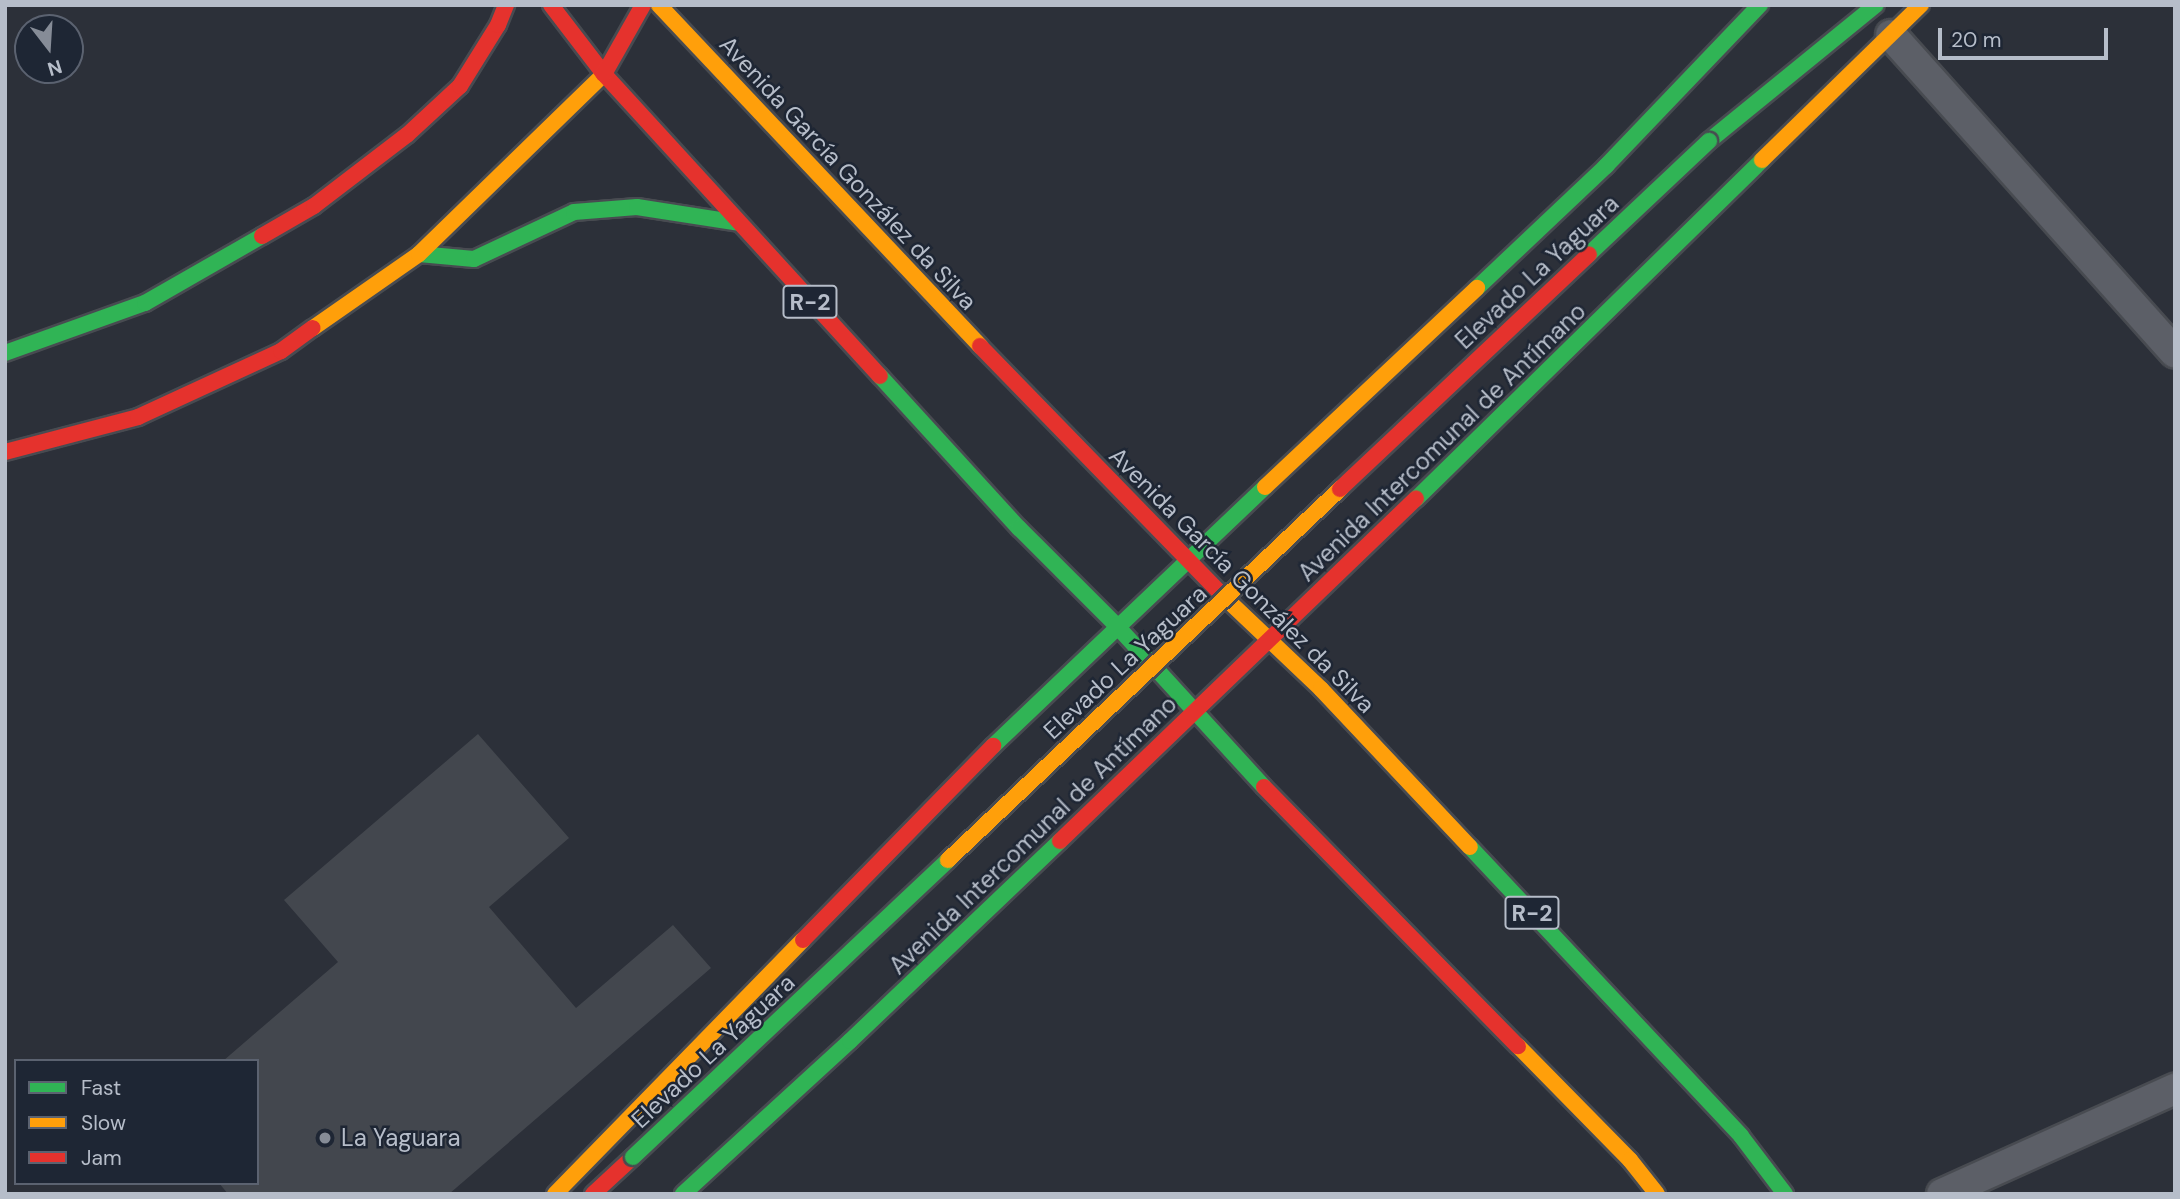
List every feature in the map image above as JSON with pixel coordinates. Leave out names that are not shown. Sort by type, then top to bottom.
[{"type":"main road","points":[[5,353],[145,303],[314,206],[407,135],[460,86],[498,25],[506,5]]},
{"type":"main road","name":"R-2","points":[[551,5],[604,74],[1019,528],[1116,625],[1193,713],[1620,1150],[1657,1194]]},
{"type":"main road","points":[[5,452],[138,417],[281,351],[419,254],[604,74],[643,5]]},
{"type":"main road","name":"Avenida García González da Silva","points":[[659,5],[823,183],[1185,559],[1321,689],[1741,1136],[1785,1194]]},
{"type":"main road","points":[[555,1194],[1031,707],[1185,559],[1606,166],[1760,5]]},
{"type":"main road","points":[[1709,141],[1876,5]]},
{"type":"main road","name":"Avenida Intercomunal de Antímano","points":[[683,1194],[850,1041],[1193,713],[1921,5]]},
{"type":"main road","points":[[1709,141],[1790,54]]},
{"type":"main road","name":"Elevado La Yaguara","points":[[633,1157],[1709,141]]},
{"type":"main road","points":[[419,254],[474,259],[574,212],[637,207],[739,223]]},
{"type":"main road","points":[[593,1194],[633,1157]]},
{"type":"main road","points":[[599,1194],[633,1157]]},
{"type":"lane","points":[[1891,35],[2175,353]]},
{"type":"lane","points":[[1942,1194],[2175,1089]]},
{"type":"building","points":[[478,734],[569,838],[489,907],[576,1008],[673,925],[711,968],[449,1194],[228,1194],[221,1185],[259,1185],[259,1059],[225,1059],[338,962],[284,900]]},
{"type":"traffic: fast","points":[[1477,288],[1606,166],[1760,5]]},
{"type":"traffic: fast","points":[[1709,141],[1876,5]]},
{"type":"traffic: fast","points":[[1589,254],[1709,141]]},
{"type":"traffic: fast","points":[[1416,499],[1762,160]]},
{"type":"traffic: fast","points":[[419,254],[474,259],[574,212],[637,207],[739,223]]},
{"type":"traffic: fast","points":[[5,353],[145,303],[262,236]]},
{"type":"traffic: fast","points":[[880,376],[1019,528],[1116,625],[1264,787]]},
{"type":"traffic: fast","points":[[993,746],[1265,487]]},
{"type":"traffic: fast","points":[[683,1194],[850,1041],[1060,841]]},
{"type":"traffic: fast","points":[[1470,847],[1741,1136],[1785,1194]]},
{"type":"traffic: fast","points":[[633,1157],[948,860]]},
{"type":"traffic: slow","points":[[659,5],[980,346]]},
{"type":"traffic: slow","points":[[1762,160],[1921,5]]},
{"type":"traffic: slow","points":[[313,328],[419,254],[604,74]]},
{"type":"traffic: slow","points":[[1265,487],[1477,288]]},
{"type":"traffic: slow","points":[[948,860],[1340,489]]},
{"type":"traffic: slow","points":[[1221,594],[1321,689],[1470,847]]},
{"type":"traffic: slow","points":[[555,1194],[803,940]]},
{"type":"traffic: slow","points":[[1518,1046],[1630,1160],[1657,1194]]},
{"type":"traffic: jam","points":[[262,236],[314,206],[407,135],[460,86],[498,25],[506,5]]},
{"type":"traffic: jam","points":[[551,5],[604,74],[880,376]]},
{"type":"traffic: jam","points":[[604,74],[643,5]]},
{"type":"traffic: jam","points":[[1340,489],[1589,254]]},
{"type":"traffic: jam","points":[[5,452],[138,417],[281,351],[313,328]]},
{"type":"traffic: jam","points":[[980,346],[1221,594]]},
{"type":"traffic: jam","points":[[1060,841],[1416,499]]},
{"type":"traffic: jam","points":[[803,940],[993,746]]},
{"type":"traffic: jam","points":[[1264,787],[1518,1046]]},
{"type":"traffic: jam","points":[[593,1194],[633,1157]]},
{"type":"place","name":"La Yaguara","points":[[325,1138]]}]
